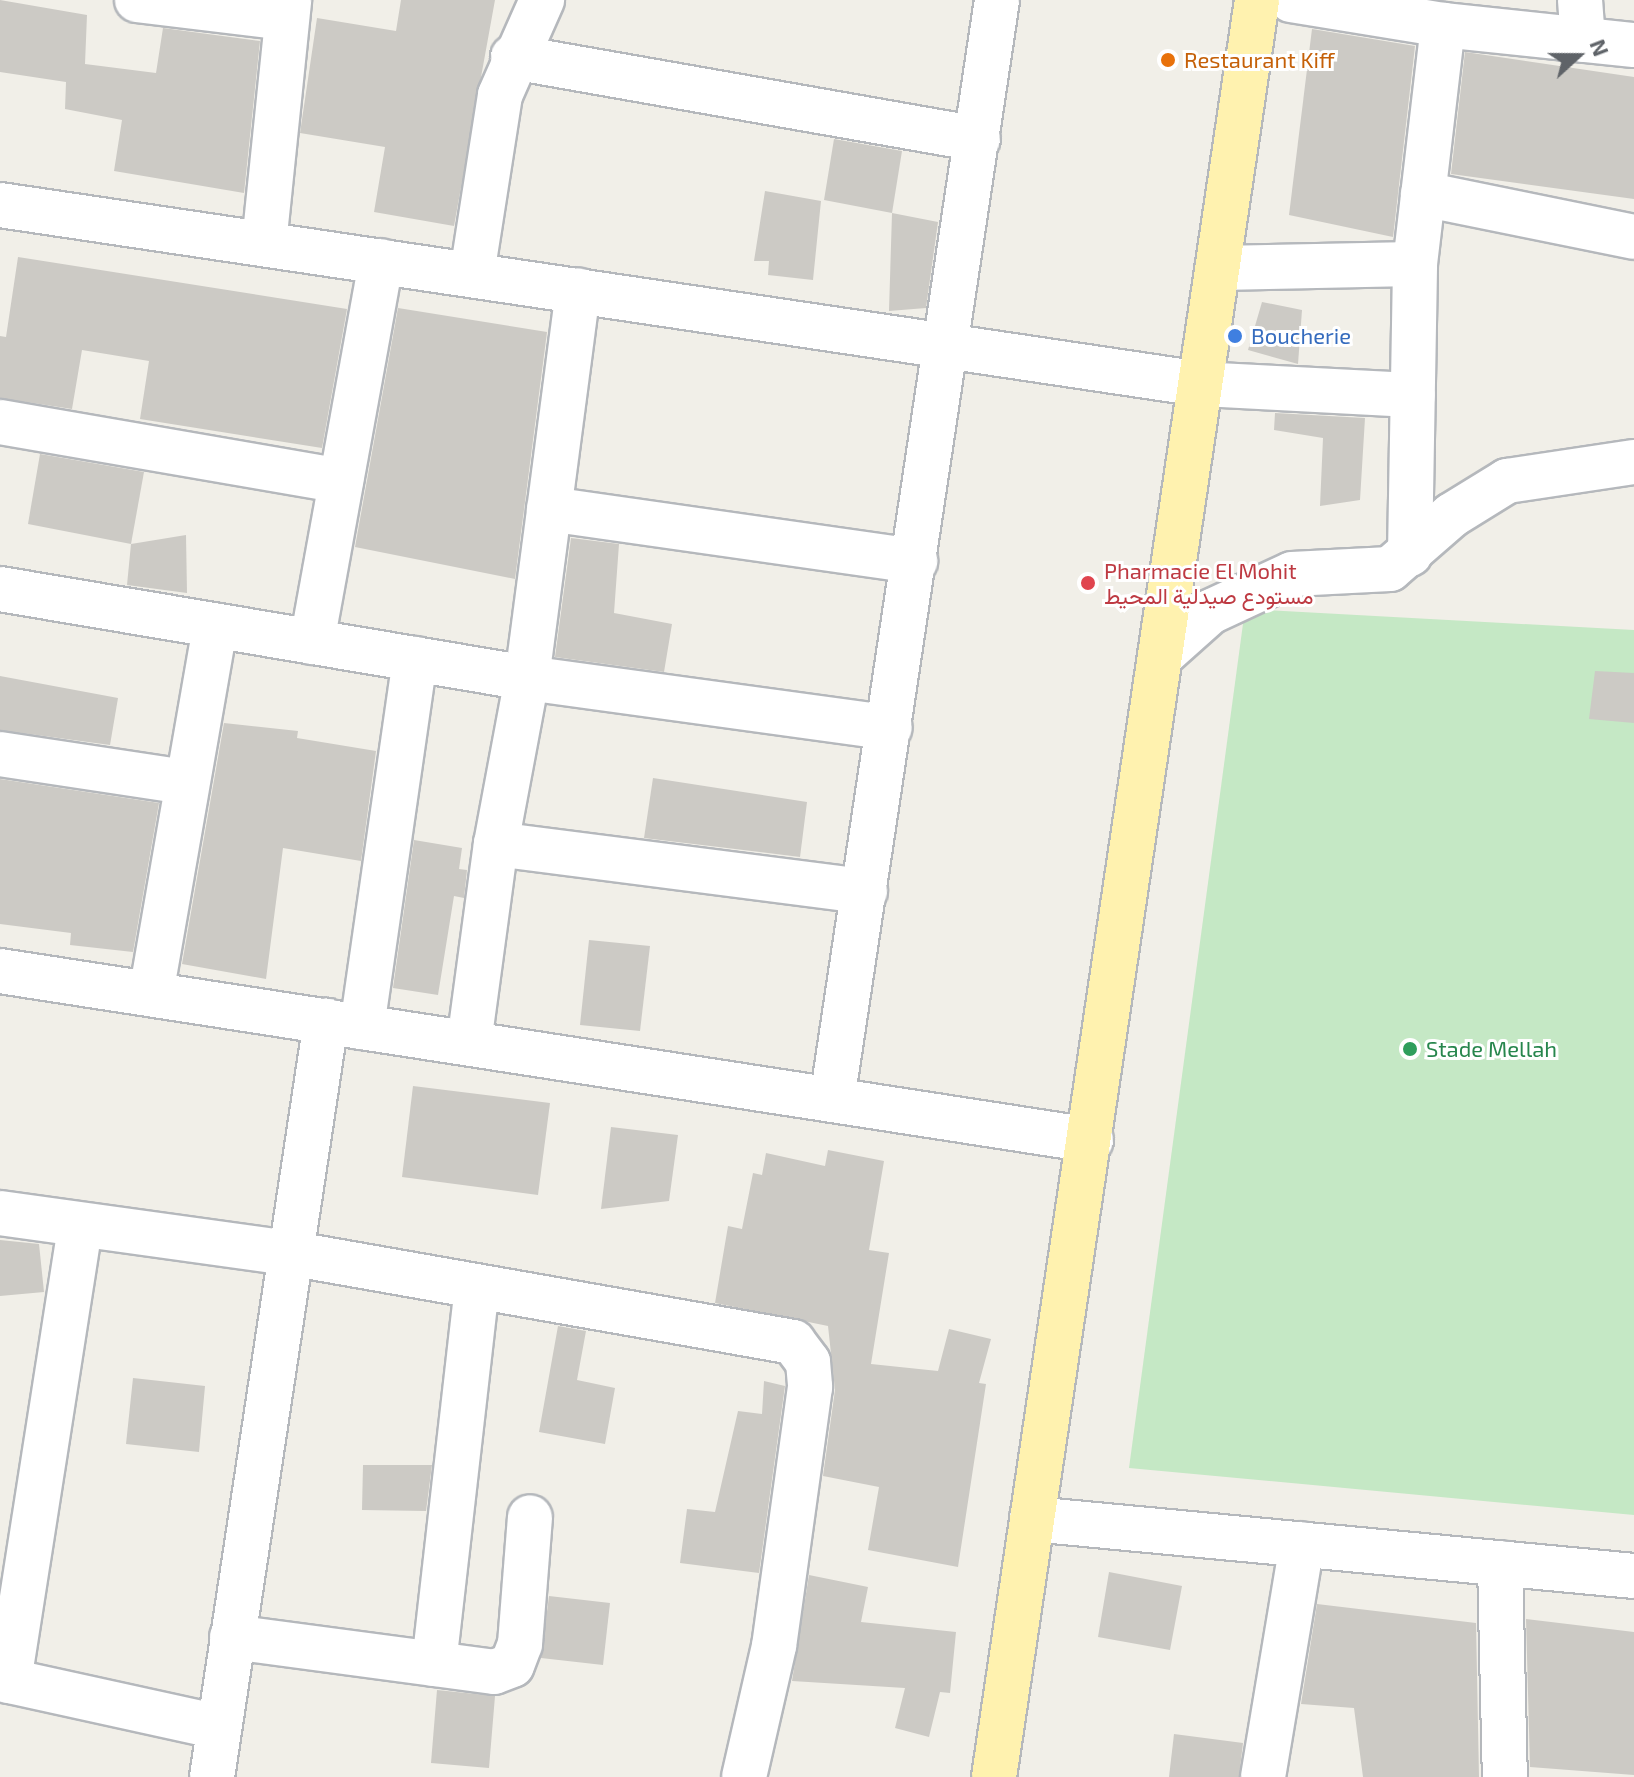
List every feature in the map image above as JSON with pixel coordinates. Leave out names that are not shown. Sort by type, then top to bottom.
[{"type":"main road","points":[[994,1777],[1091,1140],[1257,0]]},
{"type":"street","points":[[137,0],[287,9],[264,244]]},
{"type":"street","points":[[472,274],[500,95],[513,57],[542,0]]},
{"type":"street","points":[[832,1100],[997,0]]},
{"type":"street","points":[[1291,0],[1443,25],[1582,20],[1634,45]]},
{"type":"street","points":[[1410,554],[1415,264],[1443,25]]},
{"type":"street","points":[[513,57],[978,139]]},
{"type":"street","points":[[1423,194],[1634,237]]},
{"type":"street","points":[[0,205],[1201,384],[1413,395]]},
{"type":"street","points":[[312,642],[381,261]]},
{"type":"street","points":[[1218,268],[1415,264]]},
{"type":"street","points":[[469,1043],[496,844],[527,678],[578,290]]},
{"type":"street","points":[[0,422],[341,481]]},
{"type":"street","points":[[1162,655],[1210,612],[1292,574],[1390,569],[1452,515],[1507,481],[1634,462]]},
{"type":"street","points":[[549,509],[915,561]]},
{"type":"street","points":[[0,589],[527,678],[890,728]]},
{"type":"street","points":[[151,994],[185,782],[215,626]]},
{"type":"street","points":[[212,1777],[289,1253],[344,1024],[415,659]]},
{"type":"street","points":[[0,754],[185,782]]},
{"type":"street","points":[[496,844],[865,891]]},
{"type":"street","points":[[0,971],[1091,1140]]},
{"type":"street","points":[[0,1213],[289,1253],[793,1342],[808,1362],[810,1387],[774,1646],[744,1777]]},
{"type":"street","points":[[80,1226],[5,1680],[218,1727]]},
{"type":"street","points":[[434,1664],[477,1287]]},
{"type":"street","points":[[232,1637],[494,1672],[512,1665],[520,1644],[530,1517]]},
{"type":"street","points":[[1032,1519],[1634,1576]]},
{"type":"street","points":[[1263,1777],[1302,1544]]},
{"type":"street","points":[[1500,1563],[1505,1777]]},
{"type":"green space","name":"Stade Mellah","points":[[1245,609],[1634,630],[1634,1515],[1129,1468]]},
{"type":"building","points":[[0,0],[87,15],[85,64],[156,73],[163,28],[260,41],[244,193],[114,171],[122,120],[65,109],[66,82],[0,72]]},
{"type":"building","points":[[401,0],[495,0],[454,226],[374,212],[385,147],[300,133],[317,18],[396,31]]},
{"type":"building","points":[[1312,29],[1415,46],[1393,237],[1289,215]]},
{"type":"building","points":[[1465,52],[1634,77],[1634,199],[1451,174]]},
{"type":"building","points":[[834,139],[902,151],[892,213],[824,200]]},
{"type":"building","points":[[765,191],[821,201],[813,280],[768,275],[769,261],[754,261]]},
{"type":"building","points":[[892,213],[938,222],[926,308],[889,311]]},
{"type":"building","points":[[18,257],[347,309],[322,448],[140,419],[149,361],[82,350],[72,409],[0,398],[0,336],[6,337]]},
{"type":"building","points":[[1262,302],[1302,310],[1298,364],[1248,350]]},
{"type":"building","points":[[398,308],[547,332],[515,579],[355,547]]},
{"type":"building","points":[[1275,413],[1365,418],[1360,500],[1320,506],[1323,438],[1274,430]]},
{"type":"building","points":[[40,454],[144,472],[131,544],[28,524]]},
{"type":"building","points":[[186,535],[187,593],[127,585],[131,544]]},
{"type":"building","points":[[571,538],[619,544],[614,613],[672,624],[664,672],[555,657]]},
{"type":"building","points":[[1595,671],[1634,673],[1634,723],[1589,719]]},
{"type":"building","points":[[0,676],[118,698],[110,745],[0,730]]},
{"type":"building","points":[[224,723],[298,731],[297,738],[376,751],[361,861],[283,848],[266,979],[182,964]]},
{"type":"building","points":[[653,778],[807,802],[800,857],[644,838]]},
{"type":"building","points":[[0,779],[159,803],[133,952],[70,945],[71,933],[0,924]]},
{"type":"building","points":[[414,840],[462,848],[459,869],[467,870],[464,898],[454,896],[438,995],[393,988]]},
{"type":"building","points":[[589,940],[650,946],[640,1031],[580,1025]]},
{"type":"building","points":[[413,1086],[550,1103],[538,1195],[402,1177]]},
{"type":"building","points":[[611,1127],[678,1135],[669,1201],[601,1209]]},
{"type":"building","points":[[828,1150],[884,1161],[869,1250],[889,1253],[871,1364],[938,1371],[949,1329],[991,1339],[979,1383],[986,1384],[958,1567],[868,1550],[879,1487],[823,1476],[835,1390],[828,1326],[715,1303],[728,1226],[742,1229],[753,1173],[762,1175],[766,1153],[825,1166]]},
{"type":"building","points":[[0,1240],[39,1244],[44,1292],[0,1296]]},
{"type":"building","points":[[558,1326],[586,1331],[577,1380],[615,1388],[605,1444],[539,1432]]},
{"type":"building","points":[[133,1378],[205,1386],[199,1452],[126,1444]]},
{"type":"building","points":[[764,1381],[785,1386],[759,1573],[680,1563],[687,1509],[715,1512],[738,1411],[762,1414]]},
{"type":"building","points":[[363,1465],[432,1465],[426,1511],[362,1510]]},
{"type":"building","points":[[1109,1572],[1182,1586],[1170,1650],[1098,1637]]},
{"type":"building","points":[[809,1575],[868,1587],[861,1622],[956,1632],[950,1693],[940,1692],[929,1737],[895,1728],[905,1688],[792,1681]]},
{"type":"building","points":[[549,1596],[610,1603],[603,1665],[541,1658]]},
{"type":"building","points":[[1317,1604],[1476,1623],[1479,1777],[1363,1777],[1354,1708],[1301,1704]]},
{"type":"building","points":[[1526,1619],[1634,1632],[1634,1775],[1530,1767]]},
{"type":"building","points":[[437,1690],[495,1696],[489,1768],[431,1763]]},
{"type":"building","points":[[1174,1734],[1243,1743],[1239,1777],[1169,1777]]},
{"type":"place","name":"Restaurant Kiff","points":[[1168,60]]},
{"type":"place","name":"Boucherie","points":[[1235,336]]},
{"type":"place","name":"Pharmacie El Mohit مستودع صيدلية المحيط","points":[[1088,583]]},
{"type":"place","name":"Stade Mellah","points":[[1410,1049]]}]
